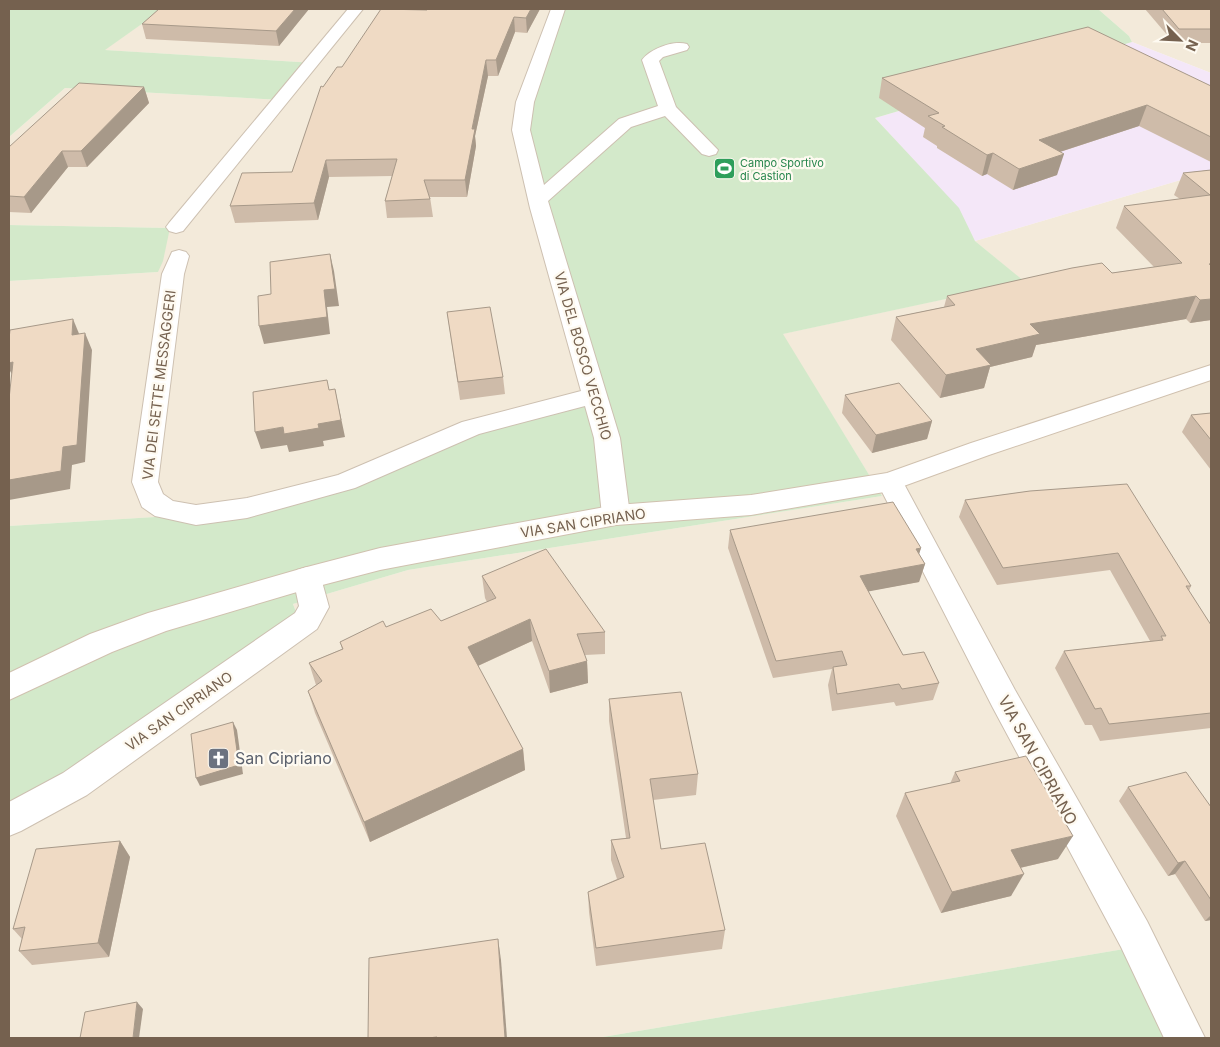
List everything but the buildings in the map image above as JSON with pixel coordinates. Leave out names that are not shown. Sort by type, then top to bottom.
[{"type":"street","points":[[176,227],[356,9]]},
{"type":"street","name":"VIA DEL BOSCO VECCHIO","points":[[558,9],[525,102],[521,130],[538,200],[607,438],[616,515]]},
{"type":"street","points":[[681,47],[657,54],[650,60],[668,109],[709,150]]},
{"type":"street","points":[[538,200],[625,124],[668,109]]},
{"type":"street","name":"VIA DEI SETTE MESSAGGERI","points":[[179,256],[172,274],[145,482],[152,500],[165,509],[196,514],[231,511],[268,504],[346,482],[471,428],[594,396]]},
{"type":"street","name":"VIA SAN CIPRIANO","points":[[9,687],[101,643],[159,621],[307,578],[380,559],[616,515],[751,505],[890,482],[980,449],[1211,372]]},
{"type":"street","name":"VIA SAN CIPRIANO","points":[[890,482],[1004,699],[1134,934],[1185,1038]]},
{"type":"street","name":"VIA SAN CIPRIANO","points":[[9,820],[75,784],[306,621],[314,607],[307,578]]},
{"type":"shaded area","points":[[163,9],[558,9],[555,21],[593,398],[366,474],[171,516],[9,526],[9,281],[158,272],[170,228],[9,225],[9,137],[65,88],[282,100],[315,63],[104,50]]},
{"type":"shaded area","points":[[1098,9],[1211,9],[1211,73],[1132,42],[1129,36]]},
{"type":"shaded area","points":[[1132,42],[1211,73],[1211,171],[975,241],[958,208],[875,118]]},
{"type":"shaded area","points":[[1211,171],[1211,1038],[1165,1038],[1124,949],[597,1038],[9,1038],[9,806],[44,787],[296,612],[293,604],[408,570],[882,496],[782,334],[1024,282],[975,241]]},
{"type":"green space","points":[[9,9],[163,9],[105,50],[315,63],[282,100],[65,88],[9,137]]},
{"type":"green space","points":[[558,9],[1098,9],[1129,36],[1132,42],[875,118],[959,208],[975,241],[1025,282],[783,334],[882,496],[408,570],[293,604],[296,612],[44,787],[9,806],[9,526],[171,516],[268,504],[433,441],[592,398],[518,130]]},
{"type":"green space","points":[[9,225],[170,228],[163,261],[158,272],[9,281]]},
{"type":"green space","points":[[1124,949],[1165,1038],[597,1038]]},
{"type":"place","name":"Campo Sportivo di Castion","points":[[724,169]]},
{"type":"place","name":"San Cipriano","points":[[219,758]]}]
